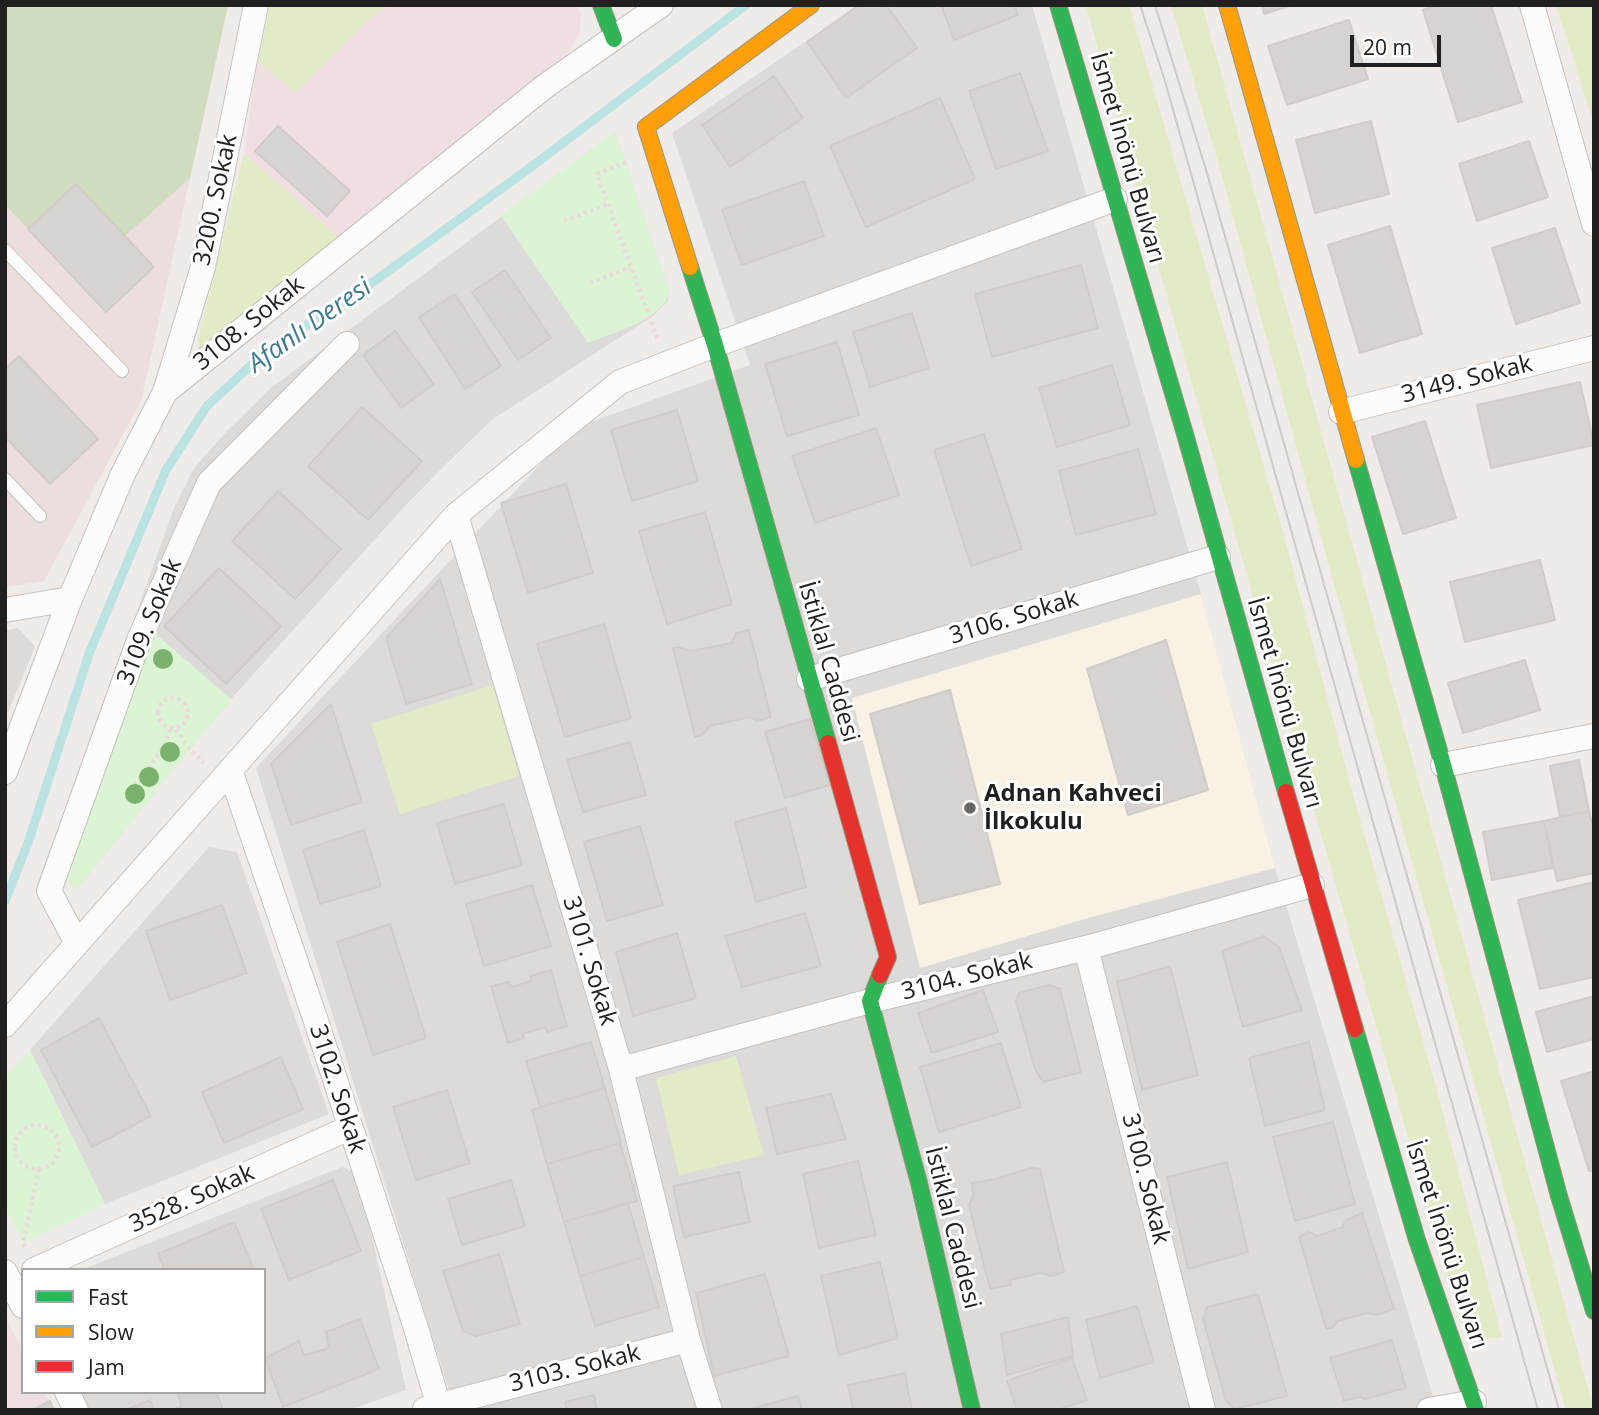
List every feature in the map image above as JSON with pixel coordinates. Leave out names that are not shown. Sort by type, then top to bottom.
[{"type":"main road","points":[[601,5],[614,39]]},
{"type":"main road","name":"İstiklal Caddesi","points":[[811,5],[646,127],[715,345],[888,957],[870,1001],[919,1183],[972,1410]]},
{"type":"main road","name":"İsmet İnönü Bulvarı","points":[[1058,5],[1417,1240],[1475,1406]]},
{"type":"main road","points":[[1227,5],[1443,765],[1559,1196],[1594,1311]]},
{"type":"street","name":"3200. Sokak","points":[[165,392],[203,267],[256,5]]},
{"type":"street","name":"3108. Sokak","points":[[5,772],[71,598],[123,474],[165,392],[544,88],[661,5]]},
{"type":"street","points":[[1532,5],[1594,224]]},
{"type":"street","points":[[5,1025],[456,514],[620,382],[1115,199]]},
{"type":"street","name":"3109. Sokak","points":[[77,943],[49,891],[139,640],[209,483],[347,344]]},
{"type":"street","name":"3149. Sokak","points":[[1341,412],[1594,348]]},
{"type":"street","name":"3101. Sokak","points":[[456,514],[621,1069],[688,1340],[710,1410]]},
{"type":"street","name":"3106. Sokak","points":[[809,679],[1218,557]]},
{"type":"street","points":[[5,610],[71,598]]},
{"type":"street","points":[[1443,765],[1594,737]]},
{"type":"street","name":"3102. Sokak","points":[[226,775],[415,1325],[433,1408]]},
{"type":"street","name":"3104. Sokak","points":[[621,1069],[870,1001],[1086,948],[1312,885]]},
{"type":"street","name":"3100. Sokak","points":[[1086,948],[1203,1410]]},
{"type":"street","name":"3528. Sokak","points":[[37,1268],[349,1128]]},
{"type":"street","points":[[13,1277],[21,1300]]},
{"type":"street","name":"3103. Sokak","points":[[433,1408],[688,1340]]},
{"type":"street","points":[[68,1394],[76,1410]]},
{"type":"street","points":[[1429,1410],[1475,1406]]},
{"type":"lane","points":[[5,250],[121,371]]},
{"type":"lane","points":[[5,479],[40,516]]},
{"type":"path","points":[[653,151],[597,174],[667,363]]},
{"type":"path","points":[[564,221],[608,204]]},
{"type":"path","points":[[590,283],[631,267]]},
{"type":"path","points":[[130,790],[173,729],[187,722],[189,713],[186,704],[178,698],[169,698],[161,703],[157,711],[158,719],[173,729],[190,750],[226,775]]},
{"type":"path","points":[[33,1125],[53,1131],[58,1140],[54,1161],[39,1169],[22,1163],[17,1157],[15,1147],[17,1137],[23,1129],[33,1125]]},
{"type":"path","points":[[35,1268],[23,1243],[39,1169]]},
{"type":"shaded area","points":[[5,5],[228,5],[141,401],[44,581],[5,587]]},
{"type":"shaded area","points":[[390,5],[577,5],[581,14],[579,35],[565,56],[342,241],[244,153],[258,61],[295,92],[370,17]]},
{"type":"shaded area","points":[[859,5],[1032,5],[1201,594],[1275,868],[1437,1410],[455,1410],[256,768],[574,428],[750,365],[672,133]]},
{"type":"shaded area","points":[[615,132],[670,293],[667,302],[653,316],[493,419],[445,465],[231,699],[77,889],[46,864],[174,508],[194,468],[271,388]]},
{"type":"shaded area","points":[[1201,594],[1275,868],[1088,918],[920,968],[852,698]]},
{"type":"shaded area","points":[[18,628],[35,647],[5,719],[5,631]]},
{"type":"shaded area","points":[[209,847],[237,852],[329,1114],[105,1204],[30,1050]]},
{"type":"shaded area","points":[[342,1167],[358,1174],[406,1390],[349,1410],[90,1410],[82,1394],[266,1394],[266,1268],[86,1268]]},
{"type":"shaded area","points":[[5,1316],[21,1347],[21,1394],[45,1394],[53,1410],[5,1410]]},
{"type":"green space","points":[[5,5],[228,5],[190,178],[125,236],[76,184],[28,229],[5,204]]},
{"type":"green space","points":[[270,5],[390,5],[370,17],[295,92],[258,61]]},
{"type":"green space","points":[[1086,5],[1129,5],[1281,525],[1502,1337],[1484,1339],[1461,1322]]},
{"type":"green space","points":[[1171,5],[1202,5],[1594,1410],[1566,1410],[1219,165]]},
{"type":"green space","points":[[1556,5],[1594,5],[1594,124]]},
{"type":"green space","points":[[615,132],[670,293],[665,303],[647,318],[588,343],[501,215]]},
{"type":"green space","points":[[244,153],[342,241],[204,350],[199,347],[198,339]]},
{"type":"green space","points":[[151,630],[231,699],[77,889],[66,880]]},
{"type":"green space","points":[[493,685],[519,776],[400,814],[371,724]]},
{"type":"green space","points":[[30,1050],[105,1204],[23,1243],[5,1207],[5,1078]]},
{"type":"green space","points":[[736,1056],[764,1155],[679,1175],[656,1078]]},
{"type":"building","points":[[859,5],[886,5],[917,48],[846,98],[807,42]]},
{"type":"building","points":[[941,5],[1014,5],[1018,15],[954,40]]},
{"type":"building","points":[[1262,5],[1292,5],[1264,14]]},
{"type":"building","points":[[1438,5],[1491,5],[1522,102],[1458,122],[1423,10]]},
{"type":"building","points":[[1349,20],[1368,79],[1287,105],[1268,46]]},
{"type":"building","points":[[1020,73],[1048,151],[996,169],[969,91]]},
{"type":"building","points":[[774,76],[803,118],[730,167],[702,125]]},
{"type":"building","points":[[940,98],[975,179],[866,227],[830,146]]},
{"type":"building","points":[[1371,121],[1389,194],[1315,213],[1296,140]]},
{"type":"building","points":[[278,126],[350,191],[327,216],[255,151]]},
{"type":"building","points":[[1529,141],[1548,197],[1477,221],[1459,164]]},
{"type":"building","points":[[804,181],[824,236],[742,265],[722,210]]},
{"type":"building","points":[[76,184],[154,267],[106,312],[28,229]]},
{"type":"building","points":[[1390,226],[1422,334],[1360,353],[1328,245]]},
{"type":"building","points":[[1555,228],[1580,303],[1516,324],[1492,248]]},
{"type":"building","points":[[1081,265],[1098,328],[992,357],[975,294]]},
{"type":"building","points":[[505,270],[551,338],[518,360],[472,292]]},
{"type":"building","points":[[455,294],[501,366],[465,389],[419,317]]},
{"type":"building","points":[[912,313],[929,368],[870,387],[853,332]]},
{"type":"building","points":[[395,331],[434,384],[401,408],[363,355]]},
{"type":"building","points":[[837,342],[859,415],[787,436],[765,364]]},
{"type":"building","points":[[19,356],[98,439],[50,484],[5,437],[5,369]]},
{"type":"building","points":[[1112,365],[1130,425],[1057,447],[1039,388]]},
{"type":"building","points":[[1580,382],[1594,445],[1491,468],[1477,405]]},
{"type":"building","points":[[362,407],[422,461],[368,520],[308,466]]},
{"type":"building","points":[[677,410],[698,481],[632,501],[611,430]]},
{"type":"building","points":[[1425,421],[1456,518],[1403,534],[1372,437]]},
{"type":"building","points":[[876,428],[899,495],[815,523],[792,456]]},
{"type":"building","points":[[984,434],[1022,549],[971,566],[934,450]]},
{"type":"building","points":[[1138,449],[1156,514],[1076,535],[1059,471]]},
{"type":"building","points":[[566,484],[593,573],[528,593],[501,503]]},
{"type":"building","points":[[278,491],[341,549],[295,599],[232,541]]},
{"type":"building","points":[[705,512],[732,604],[667,624],[639,531]]},
{"type":"building","points":[[1540,560],[1555,620],[1465,642],[1450,582]]},
{"type":"building","points":[[219,568],[281,626],[226,684],[164,626]]},
{"type":"building","points":[[440,579],[472,684],[406,704],[386,638]]},
{"type":"building","points":[[604,624],[631,718],[565,737],[537,644]]},
{"type":"building","points":[[749,630],[771,717],[757,721],[750,717],[710,726],[702,735],[695,737],[673,648],[690,651],[732,643],[736,633]]},
{"type":"building","points":[[1166,640],[1208,790],[1128,815],[1087,669]]},
{"type":"building","points":[[1525,660],[1540,710],[1463,733],[1448,683]]},
{"type":"building","points":[[950,690],[1000,884],[920,904],[870,714]]},
{"type":"building","points":[[331,704],[362,802],[291,825],[271,764]]},
{"type":"building","points":[[810,719],[830,785],[785,798],[765,732]]},
{"type":"building","points":[[630,742],[646,795],[583,812],[567,760]]},
{"type":"building","points":[[1579,760],[1589,811],[1560,817],[1550,766]]},
{"type":"building","points":[[504,804],[522,865],[455,884],[437,823]]},
{"type":"building","points":[[786,808],[806,887],[756,902],[735,822]]},
{"type":"building","points":[[1589,811],[1594,831],[1594,873],[1557,881],[1544,821]]},
{"type":"building","points":[[1544,821],[1553,868],[1492,880],[1483,832]]},
{"type":"building","points":[[640,826],[663,905],[607,921],[584,842]]},
{"type":"building","points":[[364,830],[381,886],[320,904],[303,850]]},
{"type":"building","points":[[1594,882],[1594,977],[1540,989],[1518,900]]},
{"type":"building","points":[[532,885],[551,946],[484,966],[466,904]]},
{"type":"building","points":[[222,905],[247,973],[170,1000],[146,931]]},
{"type":"building","points":[[805,913],[821,966],[742,987],[725,936]]},
{"type":"building","points":[[390,924],[426,1038],[373,1055],[337,942]]},
{"type":"building","points":[[677,933],[696,998],[633,1016],[616,952]]},
{"type":"building","points":[[1264,936],[1279,947],[1302,1010],[1243,1027],[1222,951]]},
{"type":"building","points":[[1170,966],[1198,1075],[1142,1090],[1117,982]]},
{"type":"building","points":[[551,970],[567,1026],[547,1032],[545,1027],[522,1034],[524,1038],[508,1043],[491,986],[509,982],[511,987],[531,981],[530,976]]},
{"type":"building","points":[[1049,985],[1060,989],[1081,1072],[1043,1082],[1035,1069],[1016,1001],[1019,993]]},
{"type":"building","points":[[983,990],[998,1032],[932,1053],[918,1013]]},
{"type":"building","points":[[1594,996],[1594,1039],[1547,1052],[1536,1012]]},
{"type":"building","points":[[99,1018],[151,1116],[92,1147],[41,1050]]},
{"type":"building","points":[[591,1042],[605,1088],[540,1107],[526,1061]]},
{"type":"building","points":[[1309,1042],[1325,1110],[1265,1126],[1249,1058]]},
{"type":"building","points":[[1001,1043],[1021,1107],[939,1132],[920,1067]]},
{"type":"building","points":[[281,1057],[303,1109],[224,1143],[202,1092]]},
{"type":"building","points":[[1594,1071],[1594,1170],[1589,1171],[1561,1081]]},
{"type":"building","points":[[605,1088],[621,1143],[547,1164],[532,1110]]},
{"type":"building","points":[[447,1090],[470,1163],[416,1180],[393,1107]]},
{"type":"building","points":[[831,1094],[846,1139],[777,1154],[766,1108]]},
{"type":"building","points":[[1333,1122],[1355,1204],[1295,1221],[1273,1137]]},
{"type":"building","points":[[620,1143],[637,1201],[564,1222],[547,1164]]},
{"type":"building","points":[[858,1161],[876,1235],[819,1248],[803,1174]]},
{"type":"building","points":[[1227,1162],[1248,1252],[1188,1269],[1167,1177]]},
{"type":"building","points":[[1031,1168],[1040,1169],[1064,1272],[1051,1276],[1041,1273],[1010,1280],[1011,1285],[990,1289],[969,1205],[973,1196],[972,1183]]},
{"type":"building","points":[[739,1172],[750,1222],[684,1237],[673,1186]]},
{"type":"building","points":[[333,1180],[361,1251],[289,1280],[261,1209]]},
{"type":"building","points":[[511,1180],[525,1226],[462,1245],[448,1199]]},
{"type":"building","points":[[628,1203],[644,1257],[580,1276],[564,1222]]},
{"type":"building","points":[[1362,1213],[1394,1309],[1377,1315],[1367,1313],[1338,1321],[1332,1328],[1326,1329],[1299,1237],[1309,1232],[1317,1236],[1343,1227],[1345,1221]]},
{"type":"building","points":[[234,1222],[253,1268],[164,1268],[158,1254]]},
{"type":"building","points":[[499,1254],[520,1324],[476,1336],[463,1331],[443,1271]]},
{"type":"building","points":[[644,1257],[659,1307],[595,1326],[580,1276]]},
{"type":"building","points":[[880,1262],[898,1338],[839,1355],[821,1276]]},
{"type":"building","points":[[765,1274],[789,1356],[714,1376],[696,1293]]},
{"type":"building","points":[[1258,1294],[1287,1396],[1235,1409],[1226,1401],[1203,1319],[1207,1307]]},
{"type":"building","points":[[1137,1306],[1154,1362],[1100,1378],[1086,1320]]},
{"type":"building","points":[[1068,1317],[1073,1356],[1007,1375],[1001,1334]]},
{"type":"building","points":[[360,1319],[379,1369],[283,1407],[266,1358],[299,1341],[304,1355],[329,1348],[326,1332]]},
{"type":"building","points":[[1392,1340],[1406,1388],[1365,1399],[1359,1397],[1344,1401],[1330,1358]]},
{"type":"building","points":[[1072,1358],[1087,1400],[1057,1410],[1017,1410],[1007,1381]]},
{"type":"building","points":[[905,1373],[912,1410],[853,1410],[848,1385]]},
{"type":"building","points":[[178,1394],[217,1394],[223,1410],[171,1410],[181,1407]]},
{"type":"building","points":[[594,1395],[597,1410],[567,1410],[565,1402]]},
{"type":"building","points":[[798,1396],[802,1410],[747,1410]]},
{"type":"building","points":[[150,1400],[154,1410],[126,1410]]},
{"type":"building","points":[[50,1401],[54,1410],[33,1410]]},
{"type":"waterway","name":"Afanlı Deresi","points":[[5,901],[28,843],[89,654],[166,470],[207,406],[263,354],[376,280],[746,5]]},
{"type":"tram line","points":[[1140,5],[1165,81],[1538,1410]]},
{"type":"tram line","points":[[1155,5],[1207,173],[1559,1410]]},
{"type":"traffic: fast","points":[[601,5],[614,39]]},
{"type":"traffic: fast","points":[[1058,5],[1185,434],[1286,792]]},
{"type":"traffic: fast","points":[[690,267],[715,345],[828,743]]},
{"type":"traffic: fast","points":[[1356,460],[1443,765],[1559,1196],[1594,1311]]},
{"type":"traffic: fast","points":[[880,975],[870,1001],[919,1183],[972,1410]]},
{"type":"traffic: fast","points":[[1355,1029],[1417,1240],[1476,1410]]},
{"type":"traffic: slow","points":[[690,267],[646,127],[811,5]]},
{"type":"traffic: slow","points":[[1227,5],[1356,460]]},
{"type":"traffic: jam","points":[[828,743],[888,957],[880,975]]},
{"type":"traffic: jam","points":[[1286,792],[1355,1029]]},
{"type":"place","name":"Adnan Kahveci İlkokulu","points":[[970,808]]}]
